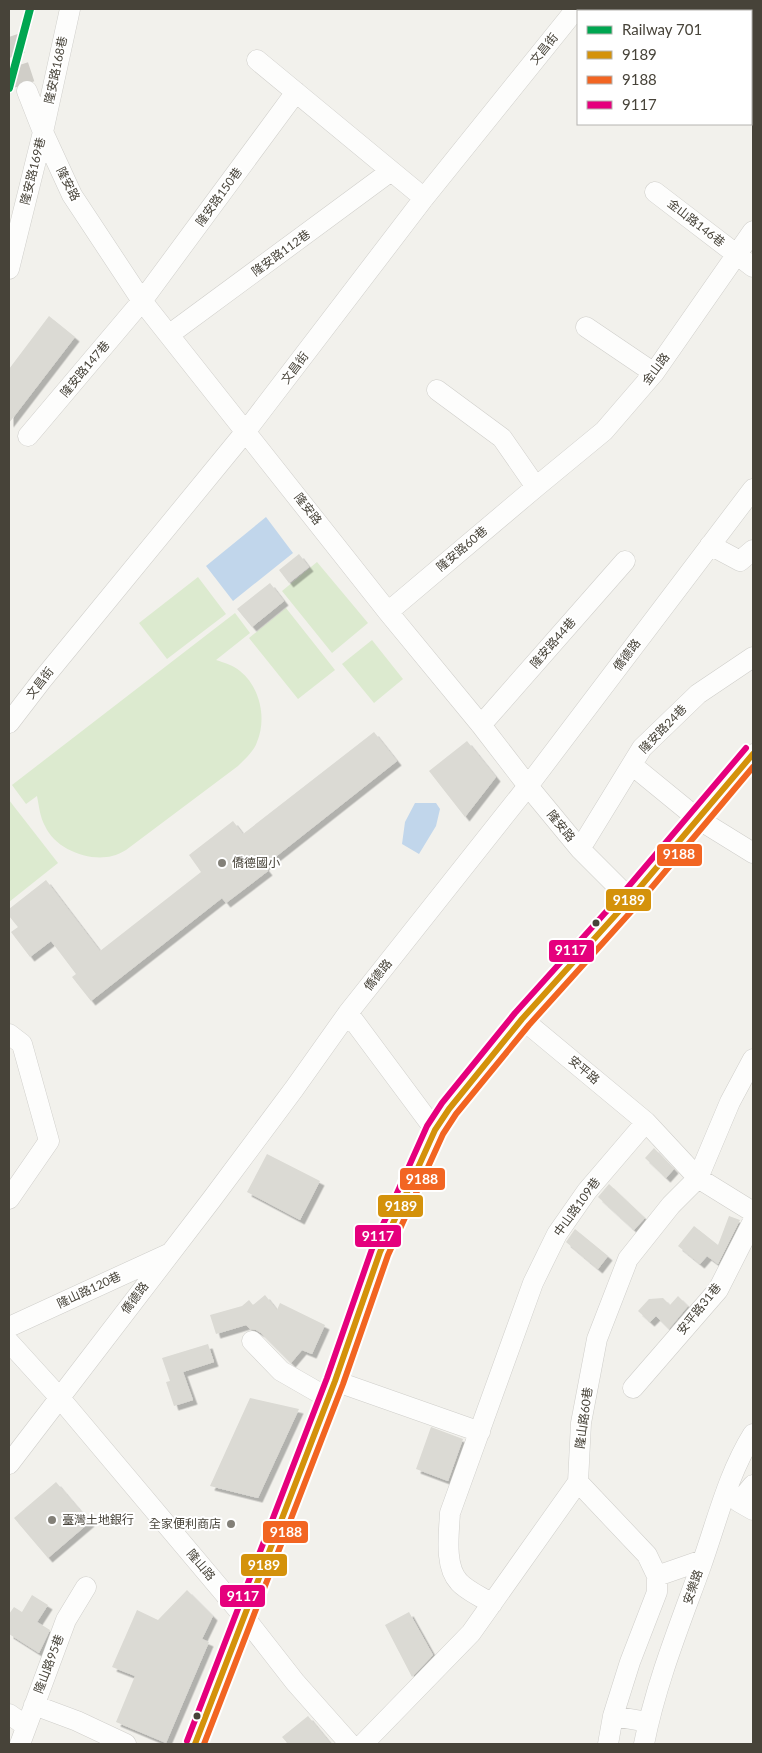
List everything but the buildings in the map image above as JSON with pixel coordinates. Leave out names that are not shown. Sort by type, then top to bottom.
[{"type":"street","name":"隆安路168巷","points":[[43,132],[70,9]]},
{"type":"street","name":"文昌街","points":[[9,723],[246,431],[424,198],[576,9]]},
{"type":"street","points":[[257,60],[424,198]]},
{"type":"street","name":"隆安路","points":[[28,91],[43,132],[72,195],[142,301],[528,786],[580,849],[630,899]]},
{"type":"street","name":"隆安路150巷","points":[[142,301],[296,92]]},
{"type":"street","name":"隆安路169巷","points":[[9,269],[43,132]]},
{"type":"street","name":"隆安路112巷","points":[[170,334],[392,171]]},
{"type":"street","name":"金山路146巷","points":[[656,192],[753,267]]},
{"type":"street","name":"金山路","points":[[536,486],[604,431],[654,373],[753,231]]},
{"type":"street","name":"隆安路147巷","points":[[28,436],[142,301]]},
{"type":"street","points":[[586,327],[654,373]]},
{"type":"street","points":[[437,390],[502,438],[536,486]]},
{"type":"street","name":"隆安路60巷","points":[[388,612],[536,486]]},
{"type":"street","name":"僑德路","points":[[13,1456],[170,1253],[294,1089],[348,1013],[528,786],[753,489]]},
{"type":"street","points":[[710,545],[740,562],[753,550]]},
{"type":"street","name":"隆安路44巷","points":[[481,725],[626,561]]},
{"type":"street","name":"隆安路24巷","points":[[580,849],[642,748],[698,694],[753,657]]},
{"type":"street","points":[[195,1744],[245,1618],[380,1252],[435,1130],[522,1019],[630,899],[753,754]]},
{"type":"street","points":[[632,765],[698,819],[753,853]]},
{"type":"street","points":[[348,1013],[435,1130]]},
{"type":"street","name":"安平路","points":[[522,1019],[646,1122]]},
{"type":"street","points":[[9,1034],[22,1044],[49,1141],[9,1198]]},
{"type":"street","name":"隆山路60巷","points":[[578,1482],[582,1423],[597,1339],[628,1259],[671,1205],[698,1178],[730,1102],[753,1059]]},
{"type":"street","points":[[646,1122],[698,1178],[753,1212]]},
{"type":"street","name":"中山路109巷","points":[[492,1604],[459,1582],[450,1569],[448,1540],[450,1513],[533,1283],[557,1234],[587,1191],[646,1122]]},
{"type":"street","name":"安平路31巷","points":[[633,1388],[718,1290],[753,1221]]},
{"type":"street","name":"隆山路120巷","points":[[9,1327],[170,1253]]},
{"type":"street","points":[[252,1341],[280,1371],[331,1389],[480,1432]]},
{"type":"street","name":"隆山路","points":[[9,1342],[60,1397],[245,1618],[295,1682],[350,1744]]},
{"type":"street","name":"安樂路","points":[[644,1744],[662,1672],[703,1560],[739,1501],[753,1434]]},
{"type":"street","points":[[363,1744],[471,1633],[578,1482],[647,1555],[657,1576],[657,1592],[630,1662],[613,1716],[608,1744]]},
{"type":"street","points":[[739,1501],[753,1485]]},
{"type":"street","points":[[657,1576],[703,1560]]},
{"type":"street","name":"隆山路95巷","points":[[23,1735],[66,1620],[86,1587]]},
{"type":"street","points":[[630,1662],[662,1672]]},
{"type":"street","points":[[34,1705],[77,1721],[126,1744]]},
{"type":"street","points":[[9,1714],[23,1735]]},
{"type":"street","points":[[613,1716],[648,1722]]},
{"type":"green space","points":[[317,562],[368,623],[332,653],[282,591]]},
{"type":"green space","points":[[198,577],[226,614],[167,659],[139,623]]},
{"type":"green space","points":[[286,608],[335,670],[298,699],[249,638]]},
{"type":"green space","points":[[235,613],[250,633],[216,660],[240,671],[257,694],[260,704],[261,723],[260,733],[252,752],[238,766],[126,850],[112,856],[93,857],[74,852],[56,841],[43,823],[37,796],[26,804],[12,785]]},
{"type":"green space","points":[[372,640],[403,679],[374,703],[342,664]]},
{"type":"green space","points":[[9,800],[58,863],[9,902]]},
{"type":"water","points":[[266,517],[293,553],[233,601],[206,566]]},
{"type":"water","points":[[415,803],[436,803],[440,809],[436,826],[419,854],[402,844],[405,822]]},
{"type":"tunnel","points":[[9,37],[27,91]]},
{"type":"rail line","name":"701","points":[[9,88],[30,9]]},
{"type":"transit line","name":"9117","points":[[187,1741],[327,1378],[372,1249],[427,1126],[442,1103],[515,1013],[623,893],[746,748]]},
{"type":"transit line","name":"9189","points":[[195,1744],[335,1381],[380,1252],[435,1130],[449,1109],[522,1019],[630,899],[753,754]]},
{"type":"transit line","name":"9188","points":[[204,1744],[343,1384],[388,1255],[443,1134],[456,1114],[529,1025],[637,905],[753,767]]},
{"type":"place","name":"僑德國小","points":[[222,863]]},
{"type":"place","name":"臺灣土地銀行","points":[[52,1520]]},
{"type":"place","name":"全家便利商店","points":[[231,1524]]}]
